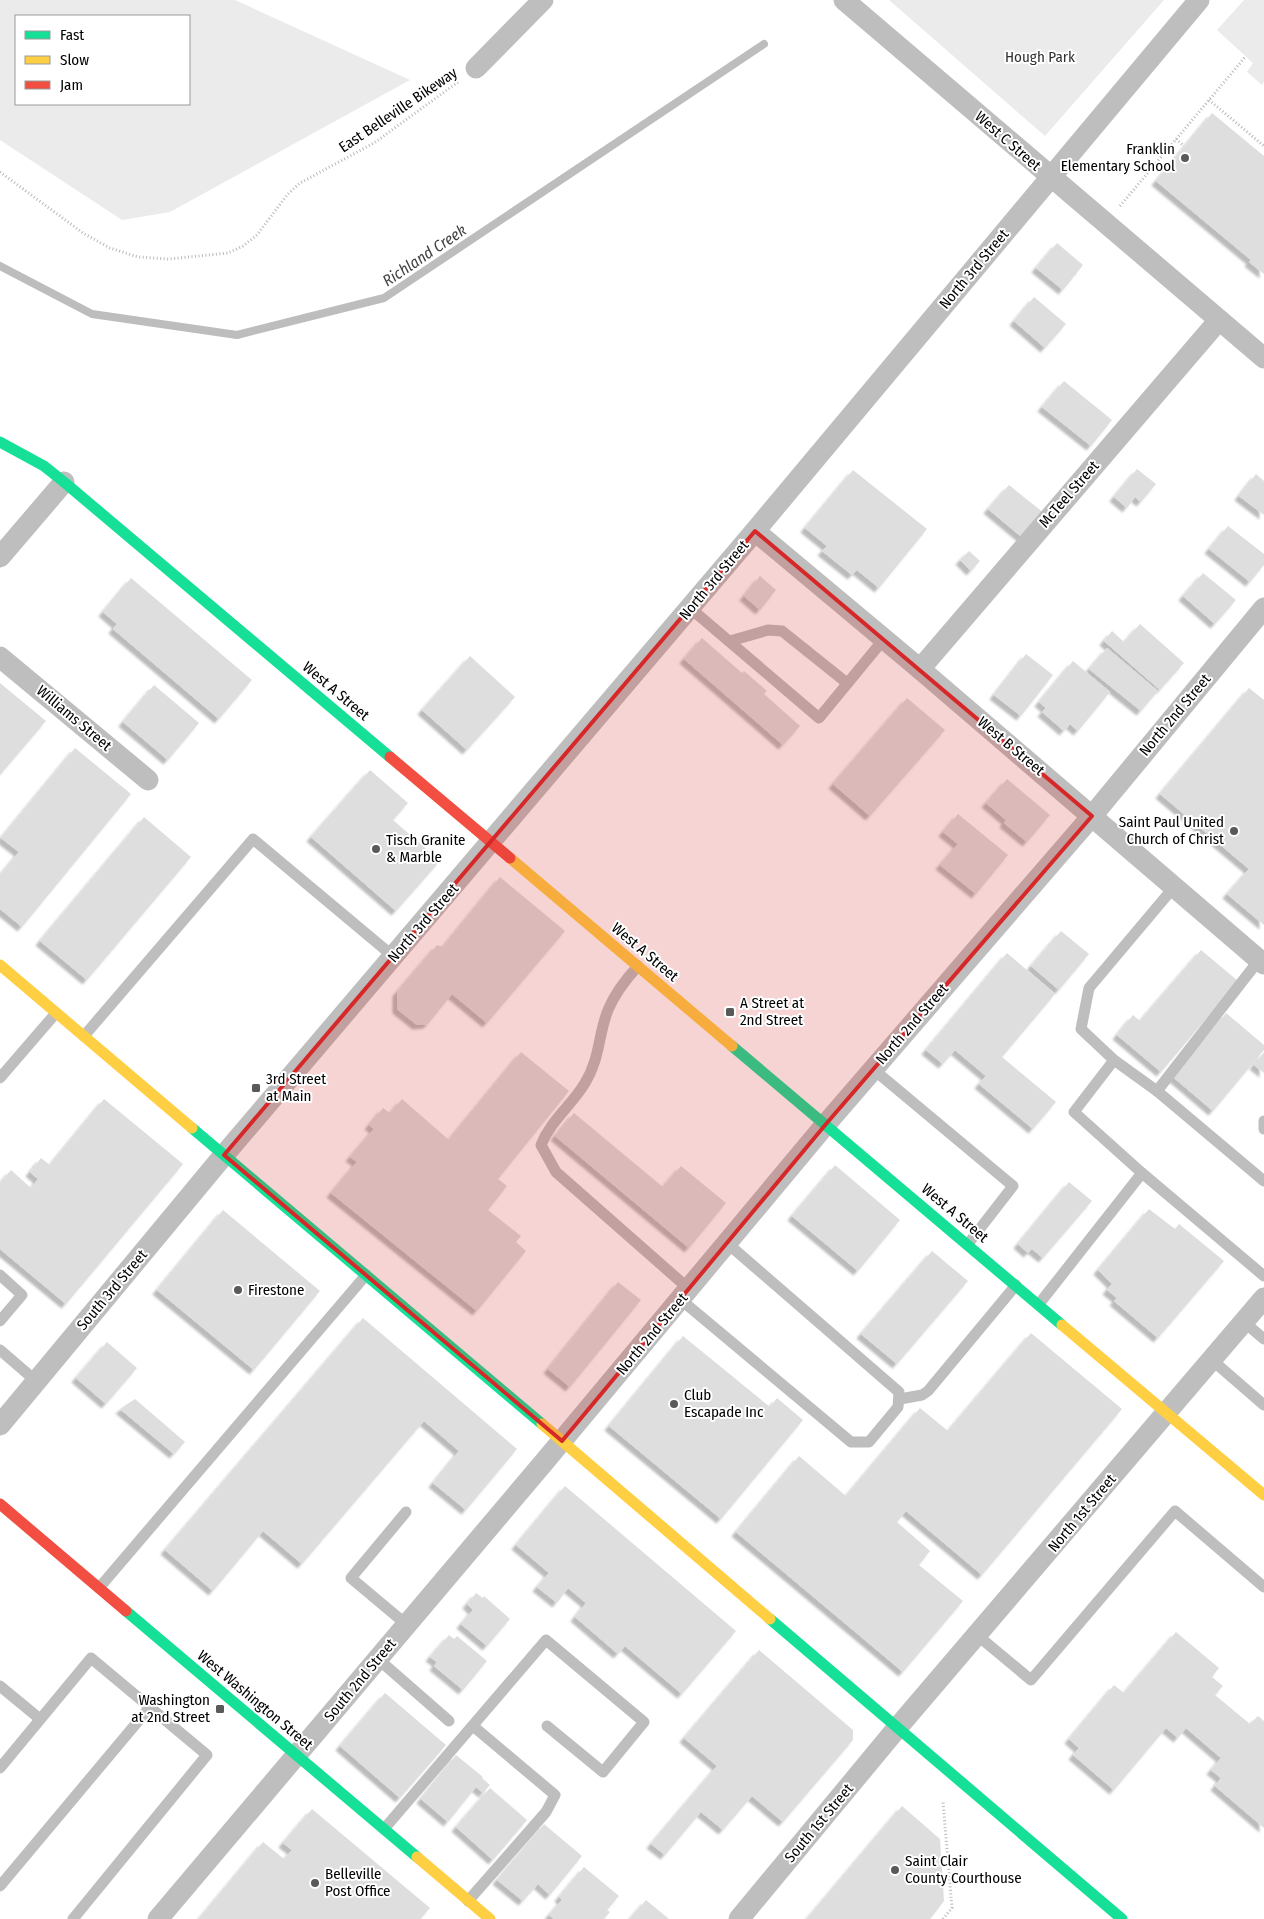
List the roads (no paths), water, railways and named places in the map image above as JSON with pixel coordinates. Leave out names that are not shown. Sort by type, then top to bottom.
[{"type":"main road","name":"West A Street","points":[[0,442],[44,466],[64,482],[493,842],[1264,1495]]},
{"type":"main road","points":[[0,965],[1122,1919]]},
{"type":"main road","name":"West Washington Street","points":[[0,1504],[490,1919]]},
{"type":"street","points":[[476,68],[543,0]]},
{"type":"street","name":"West C Street","points":[[844,0],[1050,178],[1264,358]]},
{"type":"street","name":"North 3rd Street","points":[[224,1156],[493,842],[1199,0]]},
{"type":"street","name":"McTeel Street","points":[[920,669],[1219,320]]},
{"type":"street","points":[[0,557],[64,482]]},
{"type":"street","name":"West B Street","points":[[755,531],[920,669],[1262,962]]},
{"type":"street","name":"North 2nd Street","points":[[562,1441],[826,1124],[1261,618]]},
{"type":"street","name":"Williams Street","points":[[0,657],[148,780]]},
{"type":"street","name":"South 3rd Street","points":[[0,1424],[224,1156]]},
{"type":"street","name":"North 1st Street","points":[[898,1727],[1168,1413],[1264,1298]]},
{"type":"street","name":"South 2nd Street","points":[[158,1919],[562,1441]]},
{"type":"street","name":"South 1st Street","points":[[739,1919],[898,1727]]},
{"type":"lane","points":[[690,608],[819,718],[884,639]]},
{"type":"lane","points":[[730,641],[768,630],[782,631],[847,683]]},
{"type":"lane","points":[[84,1036],[254,839],[394,957]]},
{"type":"lane","points":[[1174,887],[1089,988],[1081,1029],[1114,1060],[1157,1091],[1264,1181]]},
{"type":"lane","points":[[1157,1091],[1262,962]]},
{"type":"lane","points":[[638,965],[621,984],[607,1011],[598,1056],[585,1084],[561,1111],[546,1133],[541,1145],[556,1172],[685,1294],[851,1442],[869,1442],[898,1407],[899,1392],[727,1243]]},
{"type":"lane","points":[[0,1078],[56,1013]]},
{"type":"lane","points":[[1114,1060],[1074,1112],[1142,1173],[1264,1276]]},
{"type":"lane","points":[[873,1070],[1013,1186],[968,1244]]},
{"type":"lane","points":[[1264,1120],[1264,1129]]},
{"type":"lane","points":[[1038,1304],[1142,1173]]},
{"type":"lane","points":[[0,1275],[22,1295],[0,1321]]},
{"type":"lane","points":[[99,1588],[366,1275]]},
{"type":"lane","points":[[900,1399],[922,1395],[928,1391],[1016,1285]]},
{"type":"lane","points":[[1244,1322],[1264,1339]]},
{"type":"lane","points":[[0,1350],[36,1381]]},
{"type":"lane","points":[[1212,1360],[1264,1405]]},
{"type":"lane","points":[[977,1635],[1031,1680],[1175,1511],[1264,1587]]},
{"type":"lane","points":[[406,1512],[351,1578],[407,1624]]},
{"type":"lane","points":[[384,1829],[546,1640],[644,1722],[603,1772],[547,1726]]},
{"type":"lane","points":[[0,1768],[91,1658],[207,1755],[73,1919]]},
{"type":"lane","points":[[378,1659],[449,1721]]},
{"type":"lane","points":[[0,1686],[40,1719]]},
{"type":"lane","points":[[0,1886],[150,1707]]},
{"type":"lane","points":[[468,1900],[546,1812],[555,1795],[472,1726]]},
{"type":"waterway","name":"Richland Creek","points":[[0,266],[92,314],[237,335],[384,298],[764,44]]},
{"type":"place","name":"Franklin Elementary School","points":[[1185,158]]},
{"type":"place","name":"Saint Paul United Church of Christ","points":[[1234,831]]},
{"type":"place","name":"Tisch Granite & Marble","points":[[376,849]]},
{"type":"place","name":"A Street at 2nd Street","points":[[730,1012]]},
{"type":"place","name":"3rd Street at Main","points":[[256,1088]]},
{"type":"place","name":"Firestone","points":[[238,1290]]},
{"type":"place","name":"Club Escapade Inc","points":[[674,1404]]},
{"type":"place","name":"Washington at 2nd Street","points":[[220,1709]]},
{"type":"place","name":"Saint Clair County Courthouse","points":[[895,1870]]},
{"type":"place","name":"Belleville Post Office","points":[[315,1883]]},
{"type":"park label","name":"Hough Park","points":[[1040,57]]}]
